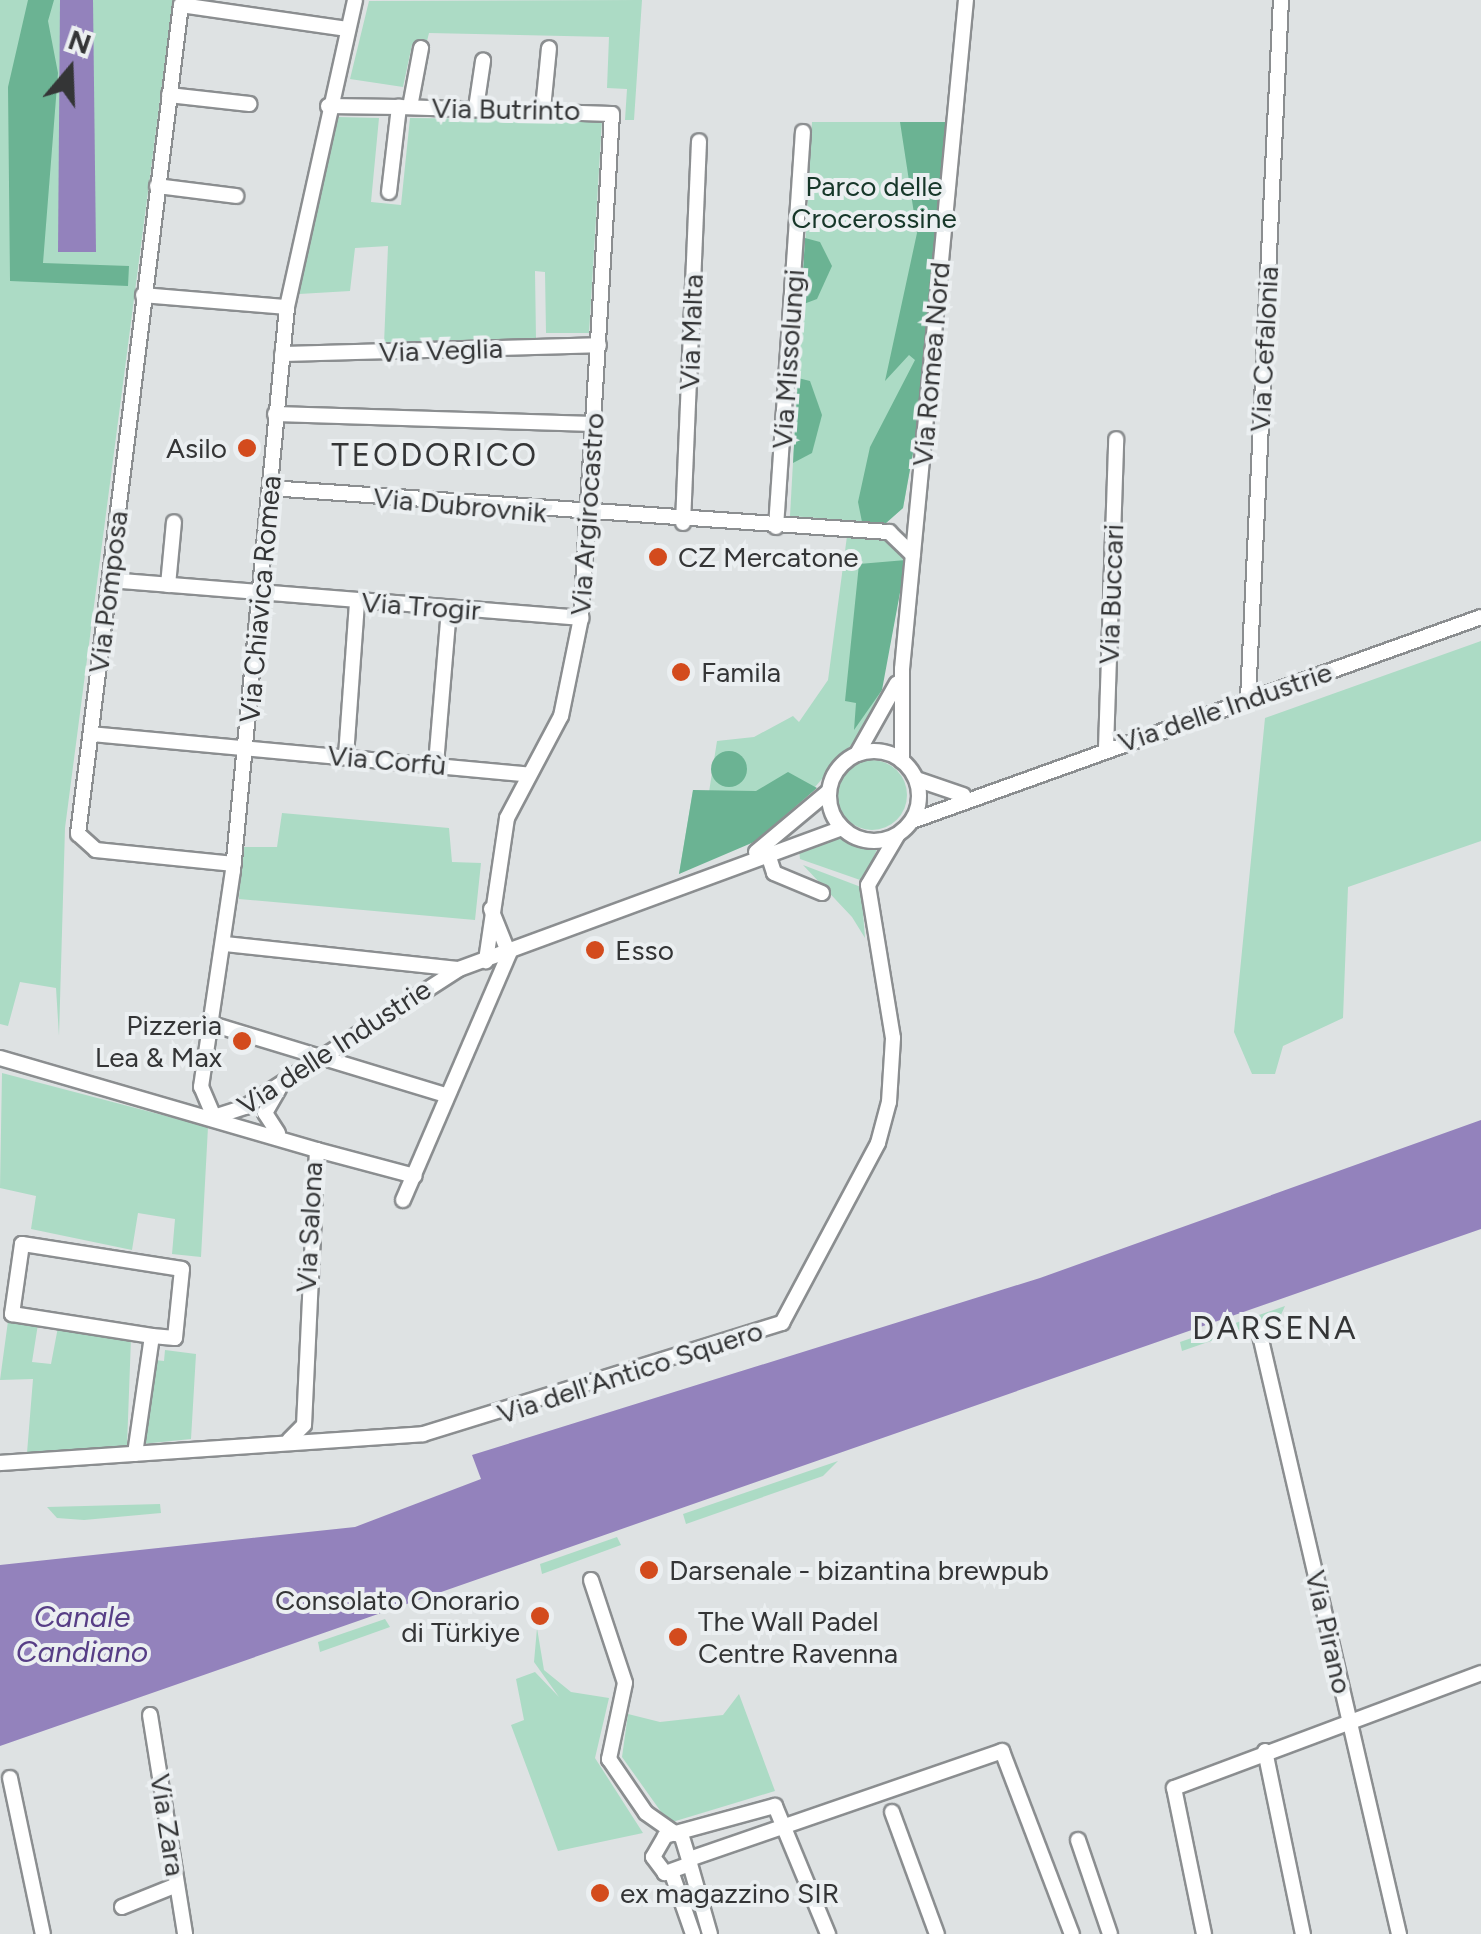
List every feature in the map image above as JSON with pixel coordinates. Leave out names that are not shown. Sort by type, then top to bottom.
[{"type":"street","name":"Via Chiavica Romea","points":[[201,1086],[225,944],[247,747],[287,307],[328,106],[355,0]]},
{"type":"street","name":"Via Romea Nord","points":[[902,761],[902,668],[965,16],[963,0]]},
{"type":"street","name":"Via Cefalonia","points":[[1248,698],[1281,0]]},
{"type":"street","name":"Via Pomposa","points":[[234,864],[86,847],[78,834],[180,5],[347,29]]},
{"type":"street","points":[[404,107],[420,48]]},
{"type":"street","points":[[544,109],[550,48]]},
{"type":"street","points":[[476,108],[482,61]]},
{"type":"street","points":[[169,95],[249,104]]},
{"type":"street","name":"Via Butrinto","points":[[328,106],[544,109],[612,114]]},
{"type":"street","name":"Via Butrinto","points":[[389,192],[404,107]]},
{"type":"street","name":"Via Argirocastro","points":[[486,961],[489,898],[526,774],[561,716],[581,618],[612,114]]},
{"type":"street","name":"Via Missolungi","points":[[776,527],[803,132]]},
{"type":"street","name":"Via Malta","points":[[683,523],[699,141]]},
{"type":"street","points":[[157,186],[236,196]]},
{"type":"street","points":[[143,295],[287,307]]},
{"type":"street","name":"Via Veglia","points":[[282,354],[599,345]]},
{"type":"street","points":[[275,414],[594,424]]},
{"type":"street","name":"Via Buccari","points":[[1106,748],[1116,439]]},
{"type":"street","points":[[913,554],[890,532],[908,516],[920,483]]},
{"type":"street","name":"Via Dubrovnik","points":[[270,488],[683,523],[890,532]]},
{"type":"street","points":[[168,585],[174,522]]},
{"type":"street","name":"Via Trogir","points":[[110,580],[581,618]]},
{"type":"street","points":[[346,756],[357,601]]},
{"type":"street","points":[[436,764],[450,608]]},
{"type":"street","name":"Via delle Industrie","points":[[912,822],[969,795],[1481,617]]},
{"type":"street","name":"Via Romea Nord","points":[[858,754],[880,727],[902,668]]},
{"type":"street","name":"Via Corfù","points":[[92,734],[526,774]]},
{"type":"street","points":[[916,779],[912,822],[897,836],[868,841],[842,828],[829,791],[858,754],[902,761],[916,779],[969,795]]},
{"type":"street","name":"Via delle Industrie","points":[[166,1103],[201,1086],[214,1117],[285,1082],[323,1053],[459,969],[509,954],[740,865],[766,848],[829,791]]},
{"type":"street","name":"Via delle Industrie","points":[[766,848],[842,828]]},
{"type":"street","name":"Via dell'Antico Squero","points":[[0,1464],[279,1443],[472,1422],[782,1322],[878,1143],[890,1102],[893,1038],[876,961],[868,886],[897,836]]},
{"type":"street","points":[[766,848],[774,873],[822,893]]},
{"type":"street","points":[[403,1200],[442,1094],[509,954],[489,898]]},
{"type":"street","points":[[864,943],[876,961]]},
{"type":"street","points":[[225,944],[459,969]]},
{"type":"street","points":[[214,1025],[323,1053],[442,1094]]},
{"type":"street","points":[[0,1058],[166,1103]]},
{"type":"street","points":[[282,1137],[265,1113],[285,1082]]},
{"type":"street","name":"Via Salona","points":[[166,1103],[316,1150],[304,1425],[279,1443]]},
{"type":"street","points":[[316,1150],[415,1176]]},
{"type":"street","points":[[22,1244],[182,1269],[176,1338],[152,1336],[12,1314],[22,1244]]},
{"type":"street","name":"Via Pirano","points":[[1258,1331],[1399,1934]]},
{"type":"street","points":[[134,1454],[152,1336]]},
{"type":"street","points":[[591,1580],[625,1683],[610,1759],[646,1812],[655,1844],[655,1864],[672,1874],[694,1934]]},
{"type":"street","points":[[1204,1934],[1174,1788],[1481,1673]]},
{"type":"street","name":"Via Zara","points":[[150,1716],[185,1934]]},
{"type":"street","points":[[672,1874],[691,1861],[790,1824],[1002,1751],[1009,1757],[1072,1934]]},
{"type":"street","points":[[1265,1751],[1303,1934]]},
{"type":"street","points":[[10,1778],[43,1934]]},
{"type":"street","points":[[655,1844],[776,1806],[790,1824],[828,1934]]},
{"type":"street","points":[[646,1812],[680,1836],[691,1861],[710,1934]]},
{"type":"street","points":[[892,1812],[936,1934]]},
{"type":"street","points":[[1078,1840],[1110,1934]]},
{"type":"street","points":[[122,1907],[177,1886]]},
{"type":"green space","points":[[0,0],[173,0],[65,828],[59,1036],[56,988],[20,982],[8,1026],[0,1024]]},
{"type":"green space","points":[[28,0],[54,0],[48,21],[58,73],[43,263],[129,266],[128,286],[10,281],[8,87]]},
{"type":"green space","points":[[642,0],[634,120],[625,120],[627,89],[607,88],[609,37],[429,33],[426,45],[412,45],[403,87],[350,79],[369,1]]},
{"type":"green space","points":[[338,117],[379,118],[371,202],[401,205],[410,118],[602,120],[589,333],[546,333],[545,272],[535,271],[536,339],[384,344],[388,246],[355,248],[350,291],[299,294]]},
{"type":"green space","name":"Parco delle Crocerossine","points":[[812,122],[948,122],[920,414],[903,508],[886,523],[790,516]]},
{"type":"green space","points":[[900,122],[948,122],[920,414],[903,508],[886,523],[862,522],[858,502],[870,447],[915,360],[909,355],[885,381],[917,233]]},
{"type":"green space","points":[[805,238],[820,242],[832,266],[817,299],[801,305]]},
{"type":"green space","points":[[798,378],[810,381],[822,415],[812,453],[793,463]]},
{"type":"green space","points":[[847,536],[887,539],[906,560],[876,716],[791,815],[679,874],[693,790],[709,792],[717,741],[754,737],[793,716],[799,722],[828,680]]},
{"type":"green space","points":[[906,560],[882,690],[854,730],[856,703],[845,701],[859,564]]},
{"type":"green space","points":[[1481,641],[1481,841],[1348,887],[1343,1018],[1283,1046],[1275,1074],[1252,1074],[1234,1032],[1265,718]]},
{"type":"green space","points":[[729,751],[741,757],[747,769],[741,781],[729,787],[717,781],[711,769],[717,757]]},
{"type":"green space","points":[[872,760],[897,770],[907,795],[897,820],[872,830],[847,820],[837,795],[847,770]]},
{"type":"green space","points":[[788,772],[817,788],[754,842],[679,874],[693,790],[756,791]]},
{"type":"green space","points":[[282,813],[449,828],[452,862],[481,863],[475,920],[239,899],[243,847],[277,847]]},
{"type":"green space","points":[[835,837],[878,847],[863,881],[800,859],[799,849]]},
{"type":"green space","points":[[803,865],[861,887],[865,938],[852,917]]},
{"type":"green space","points":[[2,1073],[208,1127],[201,1257],[172,1254],[175,1219],[138,1213],[132,1250],[31,1229],[36,1196],[0,1188]]},
{"type":"green space","points":[[1285,1306],[1280,1317],[1182,1351],[1180,1342]]},
{"type":"green space","points":[[8,1321],[38,1324],[32,1362],[51,1364],[58,1327],[131,1338],[127,1446],[27,1453],[33,1379],[0,1380]]},
{"type":"green space","points":[[165,1350],[196,1354],[191,1439],[142,1444],[155,1360],[164,1361]]},
{"type":"green space","points":[[838,1461],[823,1476],[686,1524],[683,1514]]},
{"type":"green space","points":[[160,1504],[161,1513],[84,1520],[57,1518],[47,1507]]},
{"type":"green space","points":[[617,1537],[621,1545],[542,1574],[540,1564]]},
{"type":"green space","points":[[385,1619],[390,1627],[320,1652],[318,1642]]},
{"type":"green space","points":[[537,1628],[544,1670],[571,1692],[609,1698],[595,1758],[643,1833],[558,1851],[511,1725],[524,1720],[516,1679],[535,1672],[559,1697],[534,1662]]},
{"type":"green space","points":[[739,1694],[775,1791],[669,1823],[622,1757],[628,1714],[660,1722],[723,1715]]},
{"type":"water","points":[[60,0],[93,0],[96,252],[58,252]]},
{"type":"water","name":"Canale Candiano","points":[[1481,1120],[1481,1229],[0,1746],[0,1565],[355,1527],[481,1479],[472,1455],[1040,1278]]},
{"type":"place","name":"Asilo","points":[[247,448]]},
{"type":"place","name":"CZ Mercatone","points":[[658,557]]},
{"type":"place","name":"Famila","points":[[681,672]]},
{"type":"place","name":"Esso","points":[[595,950]]},
{"type":"place","name":"Pizzeria Lea & Max","points":[[242,1041]]},
{"type":"place","name":"Darsenale - bizantina brewpub","points":[[649,1570]]},
{"type":"place","name":"Consolato Onorario di Türkiye","points":[[540,1616]]},
{"type":"place","name":"The Wall Padel Centre Ravenna","points":[[678,1637]]},
{"type":"place","name":"ex magazzino SIR","points":[[600,1893]]},
{"type":"district","name":"TEODORICO","points":[[435,455]]},
{"type":"district","name":"DARSENA","points":[[1275,1328]]}]
